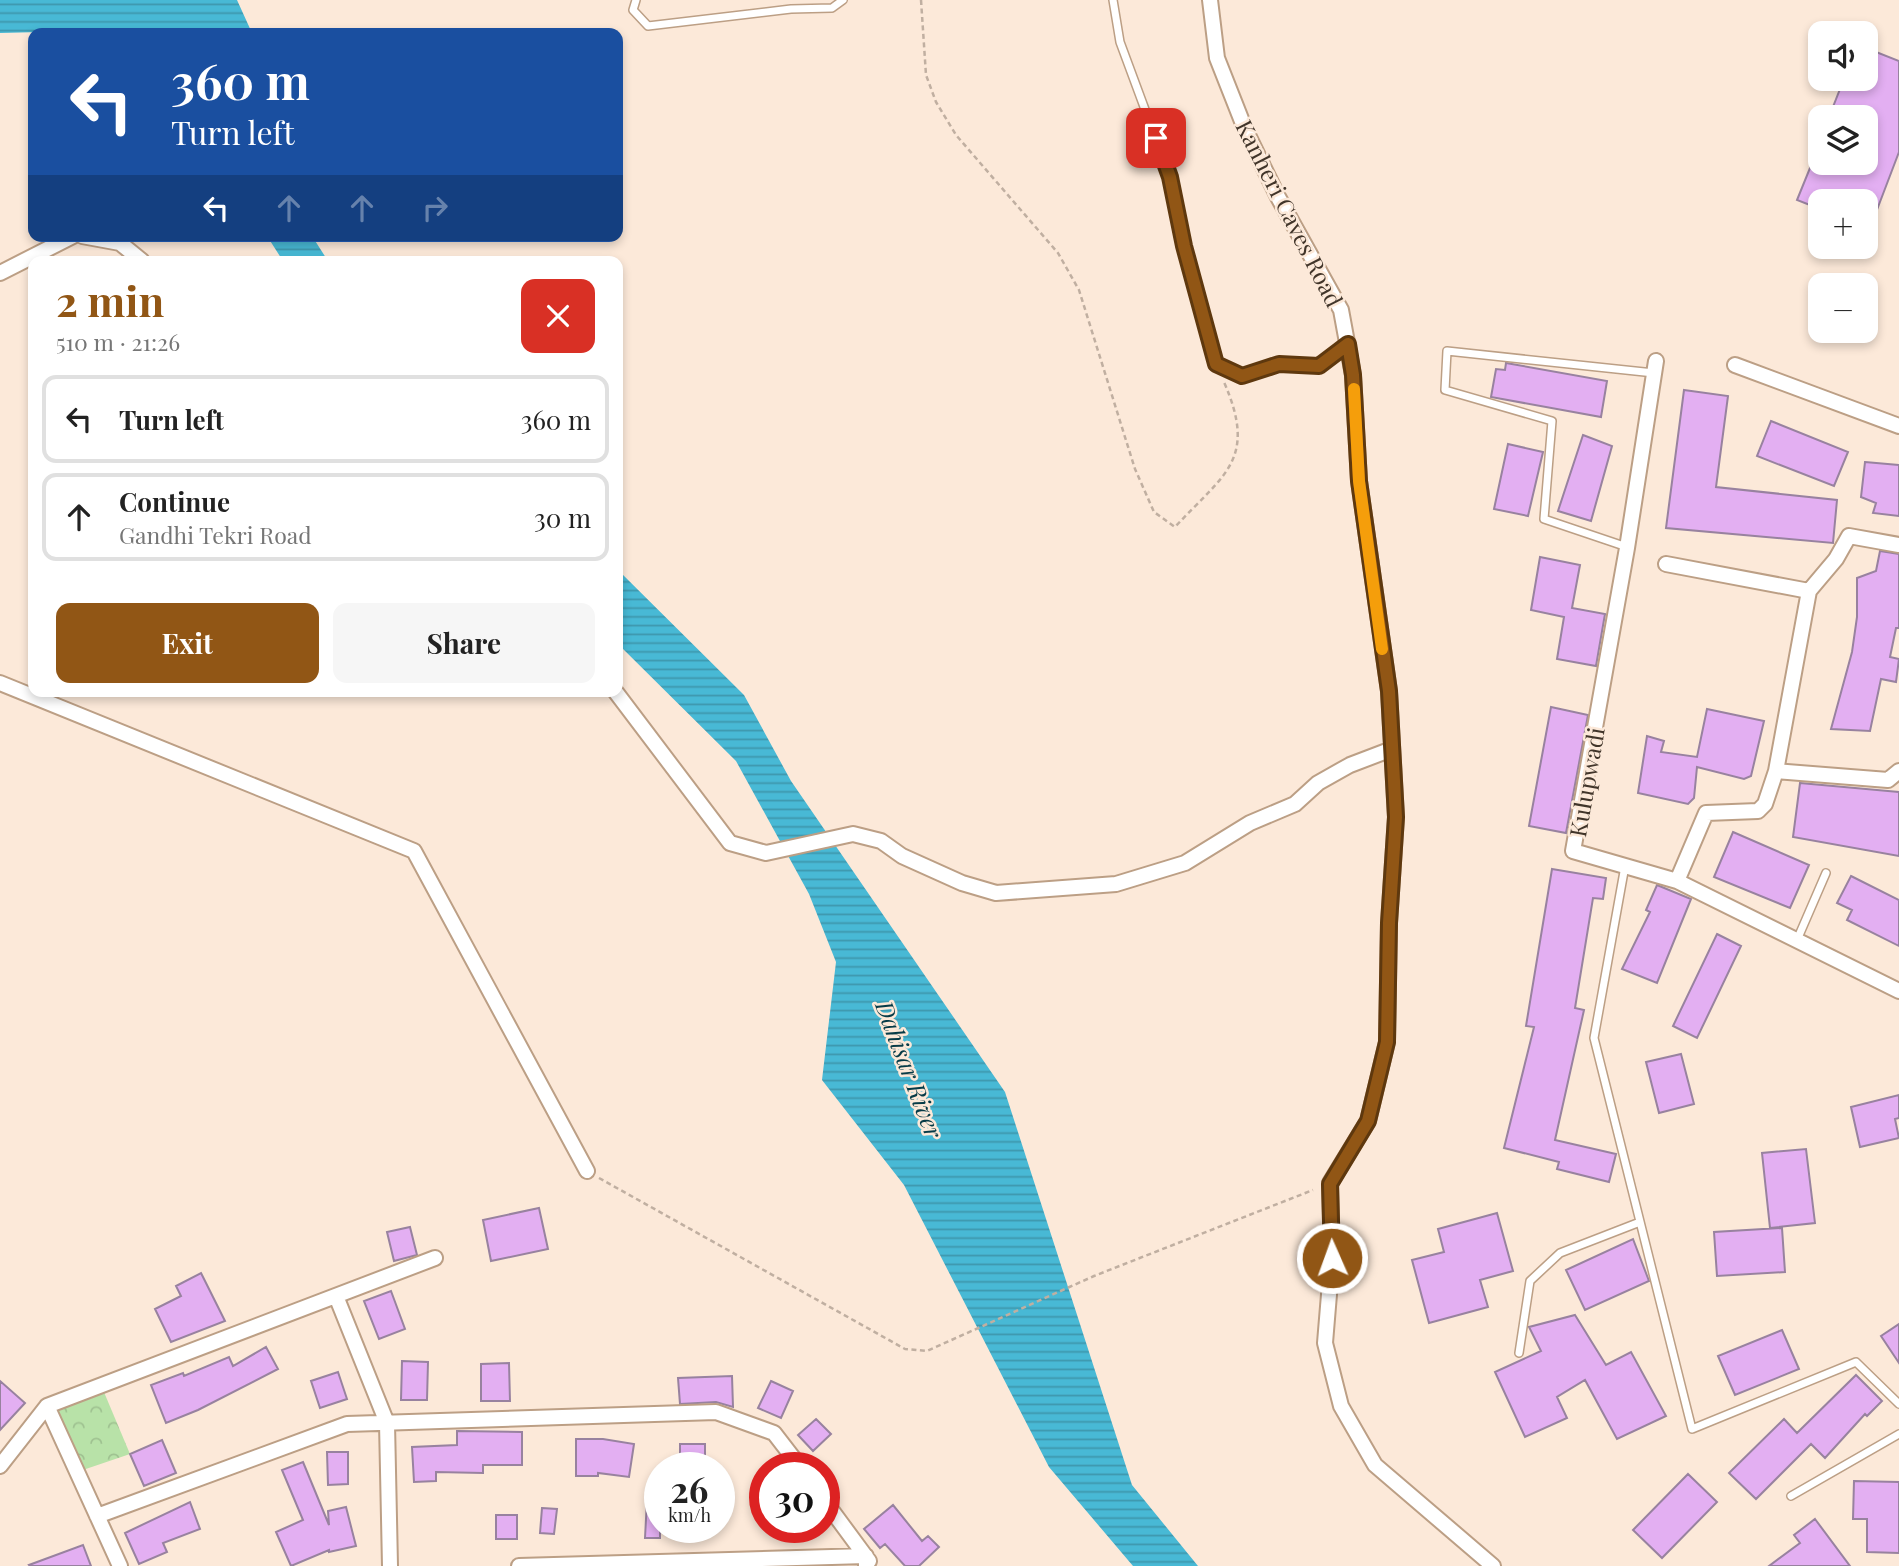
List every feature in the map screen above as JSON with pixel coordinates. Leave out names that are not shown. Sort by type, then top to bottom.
[{"type":"street","name":"Kanheri Caves Road","points":[[1210,0],[1217,58],[1245,129],[1278,197],[1341,310],[1353,375],[1359,481],[1389,691],[1396,817],[1389,923],[1387,1042],[1368,1121],[1330,1184]]},
{"type":"street","points":[[34,256],[61,242]]},
{"type":"street","points":[[115,242],[120,243],[136,256]]},
{"type":"street","points":[[0,273],[28,259]]},
{"type":"street","points":[[1735,365],[1899,426]]},
{"type":"street","name":"Kulupwadi","points":[[1655,367],[1628,548],[1573,851],[1677,881],[1899,991]]},
{"type":"street","points":[[1677,881],[1706,813],[1758,811],[1765,804],[1776,771],[1808,592],[1836,559],[1849,536],[1899,545]]},
{"type":"street","points":[[1666,564],[1808,592]]},
{"type":"street","points":[[0,683],[28,694]]},
{"type":"street","points":[[34,697],[414,851],[587,1171]]},
{"type":"street","points":[[620,697],[730,843],[766,853],[853,834],[881,841],[902,856],[962,883],[996,893],[1116,884],[1185,863],[1251,823],[1295,804],[1318,783],[1350,765],[1392,749]]},
{"type":"street","points":[[1776,771],[1888,779],[1899,771]]},
{"type":"street","points":[[1330,1184],[1332,1258],[1325,1343],[1341,1406],[1375,1465],[1493,1566]]},
{"type":"street","points":[[0,1466],[47,1406],[435,1258]]},
{"type":"street","points":[[335,1296],[387,1423],[390,1566]]},
{"type":"street","points":[[47,1406],[120,1566]]},
{"type":"street","points":[[97,1516],[347,1424],[716,1412],[774,1433],[789,1452]]},
{"type":"street","points":[[840,1523],[868,1563]]},
{"type":"street","points":[[519,1566],[868,1563]]},
{"type":"lane","points":[[636,0],[633,10],[648,26],[680,25],[791,9],[832,8],[843,0]]},
{"type":"lane","points":[[1113,0],[1120,42],[1170,177],[1184,246],[1216,364],[1242,376],[1279,364],[1319,366],[1348,344]]},
{"type":"lane","points":[[1628,548],[1544,519],[1552,421],[1445,390],[1447,351],[1655,367]]},
{"type":"lane","points":[[1625,866],[1594,1038],[1692,1429],[1856,1362],[1899,1404]]},
{"type":"lane","points":[[1797,940],[1826,873]]},
{"type":"lane","points":[[1519,1353],[1530,1281],[1560,1254],[1640,1222]]},
{"type":"lane","points":[[1791,1496],[1899,1434]]},
{"type":"path","points":[[921,0],[926,75],[936,102],[956,135],[1058,253],[1073,281],[1135,469],[1153,512],[1175,527],[1219,484],[1238,449],[1235,407],[1216,364]]},
{"type":"path","points":[[587,1171],[905,1349],[927,1351],[1094,1276],[1330,1184]]},
{"type":"green space","points":[[101,1385],[130,1454],[77,1472],[47,1406]]},
{"type":"water","points":[[0,0],[237,0],[250,28],[28,28],[28,32],[0,33]]},
{"type":"water","points":[[271,242],[316,242],[325,256],[280,256]]},
{"type":"water","name":"Dahisar River","points":[[623,575],[744,695],[791,781],[1005,1092],[1132,1485],[1198,1566],[1133,1566],[1049,1467],[904,1185],[822,1080],[836,962],[809,894],[736,761],[623,649]]},
{"type":"building","points":[[1878,53],[1899,61],[1899,152],[1878,207],[1878,189],[1808,189],[1808,204],[1797,200],[1808,173],[1808,175],[1878,175],[1878,105],[1834,105],[1839,91],[1878,91]]},
{"type":"building","points":[[1506,363],[1607,381],[1601,417],[1491,397],[1496,369],[1505,370]]},
{"type":"building","points":[[1684,390],[1728,396],[1716,487],[1837,500],[1833,543],[1666,528]]},
{"type":"building","points":[[1771,421],[1848,452],[1834,486],[1757,456]]},
{"type":"building","points":[[1583,435],[1612,446],[1591,521],[1558,511]]},
{"type":"building","points":[[1508,444],[1543,452],[1528,516],[1494,509]]},
{"type":"building","points":[[1865,462],[1899,465],[1899,516],[1873,513],[1876,503],[1861,497]]},
{"type":"building","points":[[1880,551],[1899,554],[1899,628],[1896,628],[1890,657],[1899,659],[1896,682],[1881,679],[1870,731],[1831,729],[1852,652],[1857,617],[1857,578],[1876,571]]},
{"type":"building","points":[[1540,557],[1580,565],[1572,608],[1605,614],[1596,666],[1557,659],[1564,617],[1531,610]]},
{"type":"building","points":[[1551,707],[1588,715],[1566,833],[1529,826]]},
{"type":"building","points":[[1707,709],[1764,721],[1751,776],[1744,779],[1697,767],[1694,798],[1688,804],[1638,793],[1647,736],[1664,741],[1661,752],[1697,757]]},
{"type":"building","points":[[1800,783],[1899,792],[1899,856],[1793,837]]},
{"type":"building","points":[[1733,832],[1809,865],[1790,908],[1714,877]]},
{"type":"building","points":[[1552,869],[1606,878],[1603,899],[1593,898],[1575,1008],[1584,1010],[1555,1140],[1616,1154],[1609,1182],[1557,1169],[1559,1162],[1504,1148],[1534,1027],[1526,1026]]},
{"type":"building","points":[[1851,876],[1899,900],[1899,946],[1847,920],[1852,910],[1837,903]]},
{"type":"building","points":[[1657,885],[1691,899],[1657,983],[1622,969],[1650,912],[1646,910]]},
{"type":"building","points":[[1717,934],[1741,946],[1697,1038],[1673,1026]]},
{"type":"building","points":[[1681,1054],[1694,1104],[1659,1113],[1646,1062]]},
{"type":"building","points":[[1899,1095],[1899,1118],[1895,1119],[1899,1138],[1860,1147],[1851,1107]]},
{"type":"building","points":[[1806,1149],[1815,1223],[1770,1228],[1762,1153]]},
{"type":"building","points":[[539,1208],[548,1249],[491,1261],[483,1220]]},
{"type":"building","points":[[1497,1213],[1513,1271],[1480,1280],[1488,1307],[1429,1323],[1412,1260],[1444,1252],[1438,1229]]},
{"type":"building","points":[[410,1227],[417,1255],[394,1261],[387,1232]]},
{"type":"building","points":[[1782,1228],[1785,1272],[1717,1276],[1714,1232]]},
{"type":"building","points":[[1633,1239],[1649,1281],[1585,1310],[1566,1270]]},
{"type":"building","points":[[201,1273],[225,1321],[171,1342],[155,1309],[181,1296],[176,1286]]},
{"type":"building","points":[[391,1291],[405,1329],[379,1339],[364,1301]]},
{"type":"building","points":[[1575,1315],[1606,1365],[1631,1352],[1666,1416],[1617,1439],[1585,1380],[1557,1397],[1567,1418],[1525,1437],[1495,1372],[1541,1351],[1529,1327]]},
{"type":"building","points":[[1899,1324],[1899,1363],[1881,1336]]},
{"type":"building","points":[[1782,1330],[1799,1369],[1735,1395],[1718,1356]]},
{"type":"building","points":[[266,1347],[278,1369],[198,1410],[166,1423],[151,1385],[183,1373],[184,1376],[229,1357],[233,1366]]},
{"type":"building","points":[[402,1361],[428,1362],[427,1400],[401,1400]]},
{"type":"building","points":[[509,1363],[510,1401],[481,1401],[481,1364]]},
{"type":"building","points":[[338,1372],[347,1399],[320,1408],[311,1381]]},
{"type":"building","points":[[1856,1375],[1882,1401],[1867,1416],[1865,1414],[1825,1458],[1811,1444],[1756,1499],[1729,1473],[1784,1419],[1797,1433]]},
{"type":"building","points":[[732,1376],[733,1407],[716,1402],[680,1404],[678,1378]]},
{"type":"building","points":[[0,1381],[25,1403],[0,1430]]},
{"type":"building","points":[[771,1381],[793,1391],[781,1418],[758,1408]]},
{"type":"building","points":[[816,1419],[831,1434],[813,1451],[798,1435]]},
{"type":"building","points":[[457,1431],[522,1432],[522,1465],[483,1465],[483,1473],[436,1472],[436,1481],[414,1482],[412,1447],[457,1445]]},
{"type":"building","points":[[576,1439],[603,1439],[634,1444],[629,1477],[598,1473],[598,1476],[576,1476]]},
{"type":"building","points":[[162,1440],[176,1473],[144,1486],[130,1454]]},
{"type":"building","points":[[680,1444],[705,1444],[705,1452],[680,1452]]},
{"type":"building","points":[[327,1452],[348,1452],[348,1484],[328,1485]]},
{"type":"building","points":[[303,1462],[329,1525],[328,1511],[346,1507],[356,1546],[329,1550],[291,1566],[276,1532],[303,1520],[282,1470]]},
{"type":"building","points":[[1688,1474],[1717,1502],[1662,1558],[1633,1530]]},
{"type":"building","points":[[1854,1481],[1899,1482],[1899,1553],[1867,1552],[1867,1519],[1853,1519]]},
{"type":"building","points":[[190,1502],[200,1529],[163,1543],[167,1552],[139,1564],[125,1533]]},
{"type":"building","points":[[893,1505],[922,1541],[928,1536],[939,1547],[919,1566],[905,1566],[885,1544],[880,1548],[864,1529]]},
{"type":"building","points":[[542,1508],[557,1509],[554,1534],[540,1533]]},
{"type":"building","points":[[496,1515],[517,1515],[517,1539],[496,1539]]},
{"type":"building","points":[[1815,1519],[1850,1566],[1769,1566],[1800,1543],[1794,1535]]},
{"type":"building","points":[[83,1545],[91,1566],[29,1565]]},
{"type":"slow traffic","points":[[1354,389],[1359,481],[1382,649]]},
{"type":"route","points":[[1156,138],[1170,177],[1184,246],[1216,364],[1242,376],[1279,364],[1319,366],[1348,344],[1353,375],[1359,481],[1389,691],[1396,817],[1389,923],[1387,1042],[1368,1121],[1330,1184],[1332,1258]]}]
